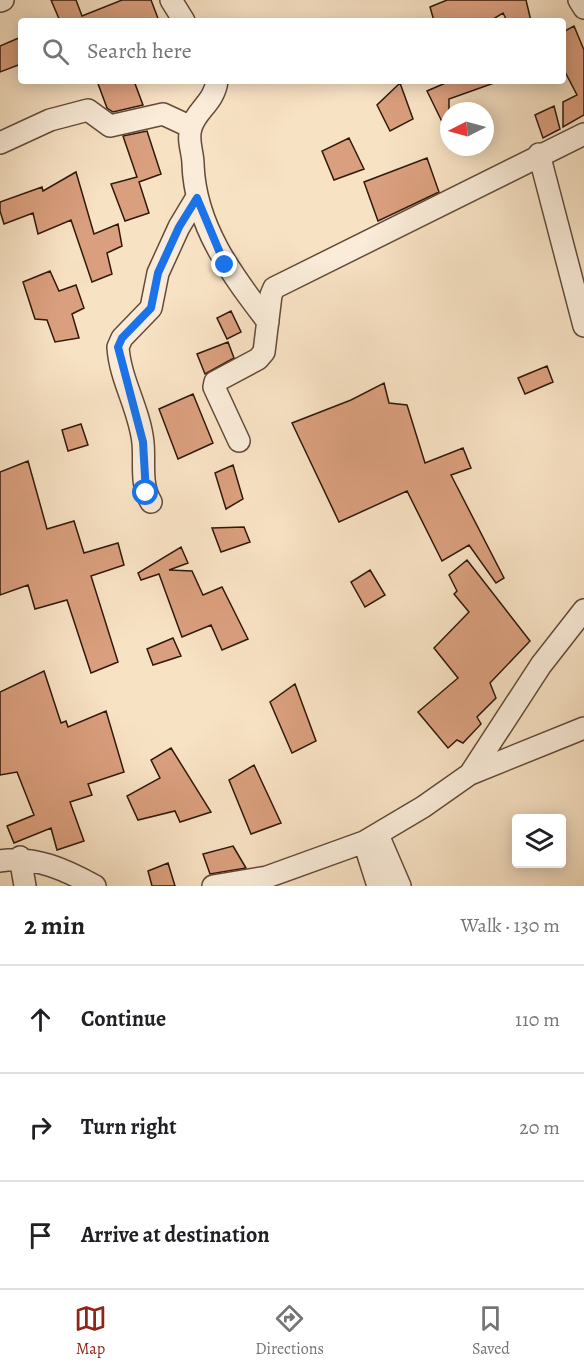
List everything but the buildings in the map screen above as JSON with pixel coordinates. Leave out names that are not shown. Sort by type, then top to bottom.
[{"type":"street","points":[[171,0],[182,18]]},
{"type":"street","points":[[579,0],[584,8]]},
{"type":"street","points":[[217,84],[215,94],[191,127],[190,144],[197,198],[225,265],[268,322]]},
{"type":"street","points":[[0,142],[50,120],[88,110],[110,126],[163,114],[191,127]]},
{"type":"street","points":[[240,441],[214,387],[215,381],[258,359],[264,352],[274,288],[539,154],[584,134]]},
{"type":"street","points":[[539,154],[584,326]]},
{"type":"street","points":[[151,502],[146,493],[144,481],[143,442],[118,347],[122,338],[151,308],[158,273],[179,227],[197,198]]},
{"type":"street","points":[[470,774],[541,665],[584,610]]},
{"type":"street","points":[[213,886],[267,877],[371,839],[470,774],[584,728]]},
{"type":"street","points":[[371,839],[378,886]]},
{"type":"street","points":[[371,839],[400,886]]},
{"type":"street","points":[[10,859],[25,886]]},
{"type":"street","points":[[10,859],[69,872],[95,886]]},
{"type":"route","points":[[146,493],[143,442],[118,356],[118,347],[122,338],[151,308],[158,273],[179,227],[197,198],[225,265]]}]
